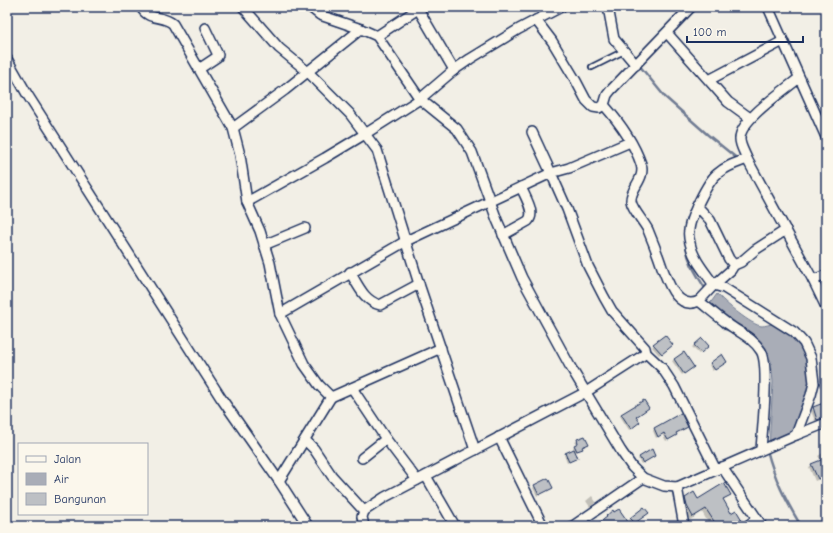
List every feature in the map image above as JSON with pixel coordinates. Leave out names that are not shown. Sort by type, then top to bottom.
[{"type":"street","points":[[141,7],[148,15],[166,19],[173,24],[233,128],[240,155],[247,202],[260,231],[270,263],[280,314],[304,364],[319,385],[331,398]]},
{"type":"street","points":[[243,7],[279,48],[308,72],[350,114],[377,150],[419,284],[475,450]]},
{"type":"street","points":[[310,7],[320,15],[377,36],[420,99],[457,129],[464,138],[472,152],[503,235],[522,278],[621,451],[632,467],[643,478],[664,486],[677,487],[826,423]]},
{"type":"street","points":[[247,202],[365,134],[420,99],[454,70],[560,7]]},
{"type":"street","points":[[608,7],[614,40],[637,63]]},
{"type":"street","points":[[536,20],[552,40],[586,100],[593,107],[599,108],[604,105],[607,95],[611,90],[691,7]]},
{"type":"street","points":[[768,7],[826,137]]},
{"type":"street","points":[[377,36],[419,8],[454,70]]},
{"type":"street","points":[[199,69],[218,55],[205,28]]},
{"type":"street","points":[[233,128],[308,72],[361,29]]},
{"type":"street","points":[[667,33],[728,102],[750,118]]},
{"type":"street","points":[[709,80],[783,41]]},
{"type":"street","points":[[7,59],[27,94],[221,398],[280,482],[308,526]]},
{"type":"street","points":[[799,78],[750,118],[742,129],[740,138],[747,159],[813,280],[826,307]]},
{"type":"street","points":[[604,105],[630,142],[640,163],[642,173],[631,197],[631,203],[647,228],[672,290],[684,302],[693,304],[699,302],[714,285],[731,270],[734,265],[741,262],[755,250],[786,230]]},
{"type":"street","points":[[532,132],[567,209],[588,266],[604,297],[612,311],[645,348],[646,353],[662,368],[674,386],[719,469],[760,522],[747,526]]},
{"type":"street","points":[[280,314],[406,240],[551,173],[569,168],[630,142]]},
{"type":"street","points":[[747,159],[728,166],[715,175],[697,206],[688,230],[690,243],[695,258],[714,285],[724,288],[794,332],[804,344],[811,358],[814,383],[796,435]]},
{"type":"street","points":[[503,235],[531,218],[532,213],[521,187]]},
{"type":"street","points":[[697,206],[710,220],[729,259],[734,265]]},
{"type":"street","points":[[264,245],[305,228]]},
{"type":"street","points":[[350,272],[369,300],[380,305],[419,284]]},
{"type":"street","points":[[813,280],[826,275]]},
{"type":"street","points":[[699,302],[729,325],[752,339],[764,358],[764,409],[761,450]]},
{"type":"street","points":[[280,482],[331,398],[441,348]]},
{"type":"street","points":[[364,526],[362,517],[364,511],[385,497],[586,392],[646,353]]},
{"type":"street","points":[[352,388],[386,439],[421,478],[455,526]]},
{"type":"street","points":[[499,438],[543,526]]},
{"type":"street","points":[[362,458],[386,439]]},
{"type":"street","points":[[305,440],[314,449],[332,476],[364,511]]},
{"type":"street","points":[[573,526],[643,478]]},
{"type":"street","points":[[677,487],[684,526]]},
{"type":"lane","points":[[592,67],[624,51]]},
{"type":"water","points":[[717,294],[732,308],[757,325],[762,326],[774,324],[791,334],[807,357],[812,382],[794,435],[769,447],[773,382],[771,361],[765,352],[709,305]]},
{"type":"building","points":[[665,335],[673,345],[662,354],[653,344]]},
{"type":"building","points":[[702,338],[709,346],[701,353],[694,345]]},
{"type":"building","points":[[684,352],[694,367],[684,374],[674,359]]},
{"type":"building","points":[[722,354],[727,362],[715,370],[710,363]]},
{"type":"building","points":[[644,400],[649,408],[636,417],[640,422],[631,429],[621,414]]},
{"type":"building","points":[[826,402],[826,417],[817,420],[813,407]]},
{"type":"building","points":[[681,413],[688,427],[676,433],[677,435],[668,440],[664,433],[658,437],[654,428]]},
{"type":"building","points":[[585,436],[589,444],[582,447],[583,449],[577,451],[574,445],[578,443],[577,439]]},
{"type":"building","points":[[574,449],[578,458],[569,462],[565,453]]},
{"type":"building","points":[[652,449],[655,456],[643,463],[639,457]]},
{"type":"building","points":[[826,458],[826,476],[818,479],[811,464]]},
{"type":"building","points":[[548,478],[553,488],[539,495],[534,485]]},
{"type":"building","points":[[724,483],[731,495],[723,499],[731,513],[736,510],[742,520],[732,526],[717,526],[706,509],[693,517],[687,506],[685,498],[694,492],[698,499]]},
{"type":"building","points":[[644,507],[649,513],[635,523],[630,518]]},
{"type":"building","points":[[619,509],[631,526],[594,526],[607,517],[606,516],[613,510],[614,512]]},
{"type":"waterway","points":[[639,65],[665,97],[739,160]]},
{"type":"waterway","points":[[686,244],[690,262],[706,290]]},
{"type":"waterway","points":[[718,321],[725,329],[731,331]]},
{"type":"waterway","points":[[767,450],[773,471],[781,489],[801,526]]}]
